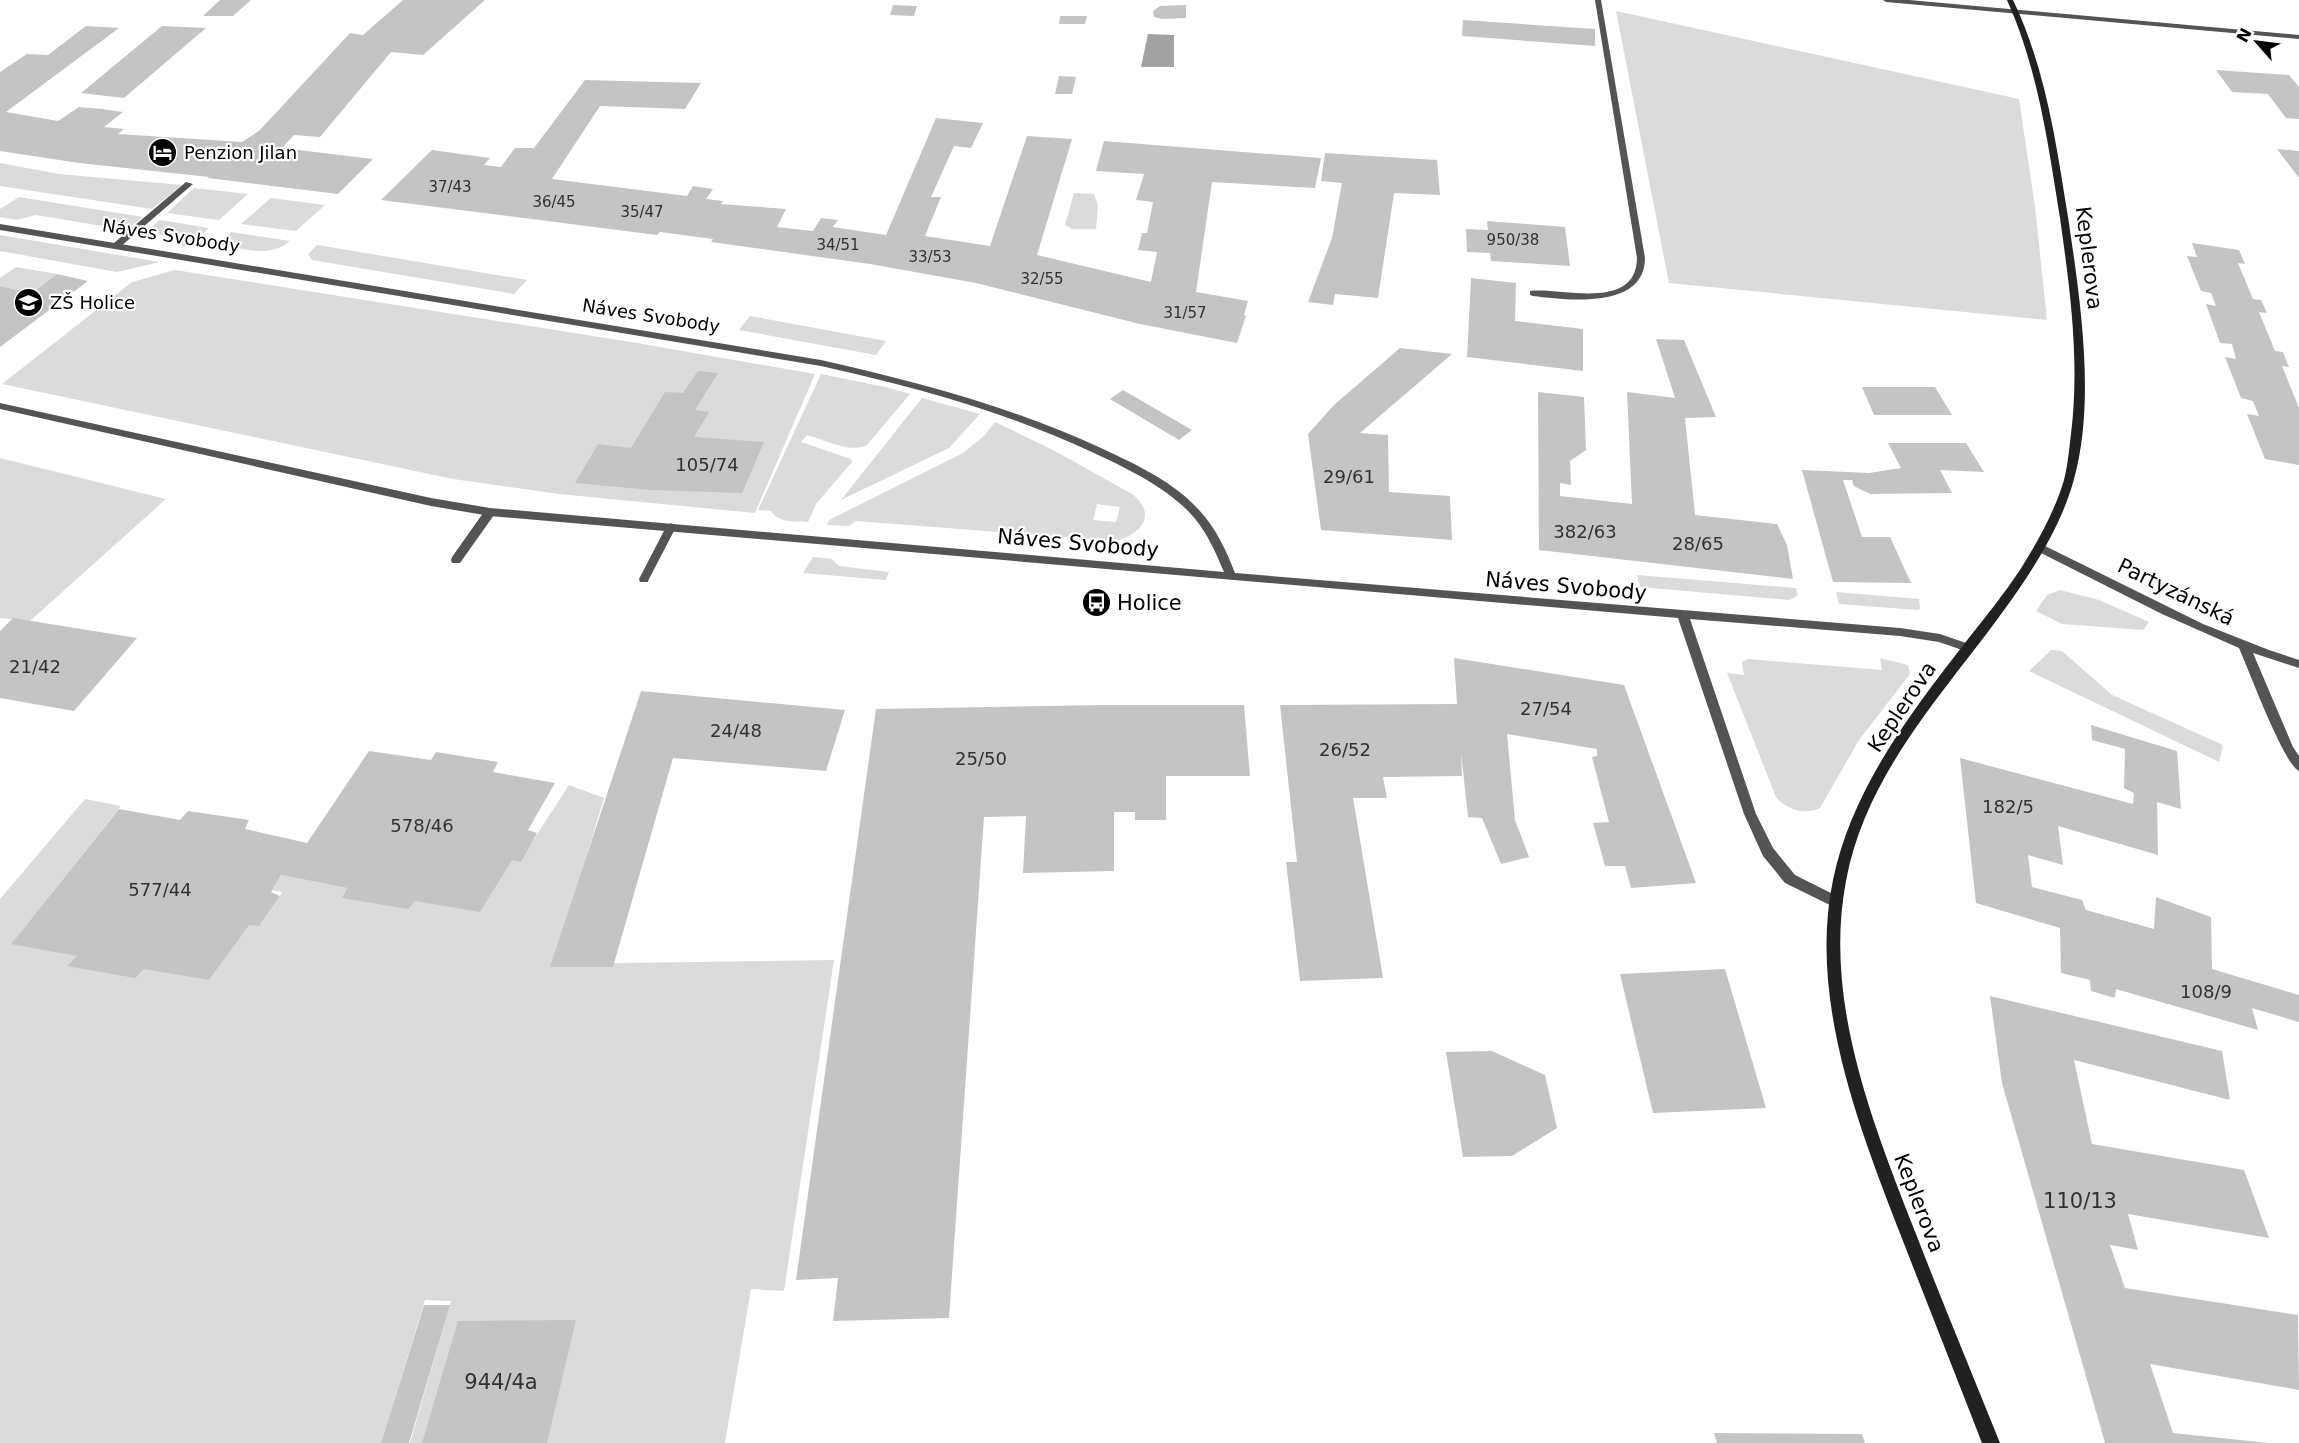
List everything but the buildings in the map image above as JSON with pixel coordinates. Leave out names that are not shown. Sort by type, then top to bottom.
[{"type":"main road","name":"Keplerova","points":[[1991,1443],[1882,1168],[1852,1070],[1837,995],[1833,935],[1836,902],[1845,855],[1865,805],[1910,729],[2009,593],[2039,547],[2069,480],[2080,411],[2081,378],[2072,273],[2050,131],[2038,72],[2017,12],[2010,0]]},
{"type":"street","points":[[1533,293],[1576,297],[1607,296],[1626,286],[1639,273],[1641,258],[1598,0]]},
{"type":"street","points":[[1886,0],[2299,38]]},
{"type":"street","points":[[117,245],[189,184]]},
{"type":"street","name":"Náves Svobody","points":[[0,227],[821,363],[924,386],[1068,435],[1148,475],[1184,501],[1203,521],[1220,548],[1231,576]]},
{"type":"street","name":"Náves Svobody","points":[[0,406],[431,502],[490,512],[1683,616],[1900,632],[1940,638],[1968,648]]},
{"type":"street","points":[[456,560],[490,512]]},
{"type":"street","points":[[644,579],[671,527]]},
{"type":"street","name":"Partyzánská","points":[[2039,547],[2174,615],[2244,646],[2299,664]]},
{"type":"street","points":[[1683,616],[1750,814],[1768,852],[1790,879],[1836,902]]},
{"type":"street","points":[[2244,646],[2288,749],[2299,766]]},
{"type":"shaded area","points":[[1616,11],[2019,99],[2035,207],[2047,320],[1669,283]]},
{"type":"shaded area","points":[[1148,34],[1174,35],[1174,67],[1141,67]]},
{"type":"shaded area","points":[[0,163],[59,174],[182,185],[152,209],[0,186]]},
{"type":"shaded area","points":[[194,188],[248,194],[219,220],[167,213]]},
{"type":"shaded area","points":[[1074,193],[1094,194],[1098,206],[1096,229],[1072,229],[1065,225]]},
{"type":"shaded area","points":[[19,197],[143,217],[126,230],[36,215],[16,220],[0,217],[0,209]]},
{"type":"shaded area","points":[[271,198],[325,205],[296,231],[241,224]]},
{"type":"shaded area","points":[[160,220],[209,228],[191,244],[182,247],[179,238],[145,232]]},
{"type":"shaded area","points":[[231,232],[290,241],[274,250],[264,251],[245,250],[217,244]]},
{"type":"shaded area","points":[[0,235],[160,262],[117,272],[0,251]]},
{"type":"shaded area","points":[[317,245],[527,280],[514,294],[312,260],[308,254]]},
{"type":"shaded area","points":[[16,267],[57,274],[32,293],[0,286],[0,278]]},
{"type":"shaded area","points":[[175,270],[631,342],[815,374],[755,513],[559,494],[453,479],[2,384],[132,282]]},
{"type":"shaded area","points":[[750,316],[886,341],[876,355],[739,330]]},
{"type":"shaded area","points":[[821,374],[910,394],[867,445],[845,447],[807,435],[801,442],[851,459],[852,462],[816,504],[808,522],[778,518],[771,511],[758,510]]},
{"type":"shaded area","points":[[922,398],[980,414],[949,448],[841,500]]},
{"type":"shaded area","points":[[995,422],[1053,450],[1132,494],[1140,501],[1144,509],[1144,522],[1134,533],[1117,541],[856,521],[849,526],[827,525],[829,520],[963,453],[984,436]],"holes":[[[1097,504],[1120,507],[1116,522],[1093,520]]]},
{"type":"shaded area","points":[[0,458],[166,499],[30,621],[0,618]]},
{"type":"shaded area","points":[[813,557],[832,559],[839,566],[889,572],[886,580],[803,573]]},
{"type":"shaded area","points":[[1637,575],[1796,588],[1798,596],[1789,600],[1640,587]]},
{"type":"shaded area","points":[[2060,590],[2099,600],[2149,622],[2143,630],[2062,624],[2036,611],[2047,595]]},
{"type":"shaded area","points":[[1836,592],[1919,599],[1920,609],[1839,604]]},
{"type":"shaded area","points":[[2051,650],[2062,651],[2112,695],[2223,745],[2219,762],[2029,671]]},
{"type":"shaded area","points":[[1880,658],[1908,665],[1910,674],[1859,740],[1820,808],[1802,811],[1785,805],[1776,797],[1727,673],[1744,675],[1742,662],[1748,659],[1882,670]]},
{"type":"shaded area","points":[[569,785],[604,798],[554,964],[834,960],[784,1291],[751,1289],[725,1443],[410,1443],[451,1301],[425,1300],[381,1443],[0,1443],[0,899],[85,799],[121,806],[15,939],[79,952],[77,956],[211,977],[250,922],[261,923],[280,896],[282,892],[272,890],[281,875],[347,888],[344,894],[409,907],[415,897],[511,857],[521,859]]},
{"type":"place","name":"Penzion Jilan","points":[[163,153]]},
{"type":"place","name":"ZŠ Holice","points":[[29,303]]},
{"type":"place","name":"Holice","points":[[1096,603]]}]
